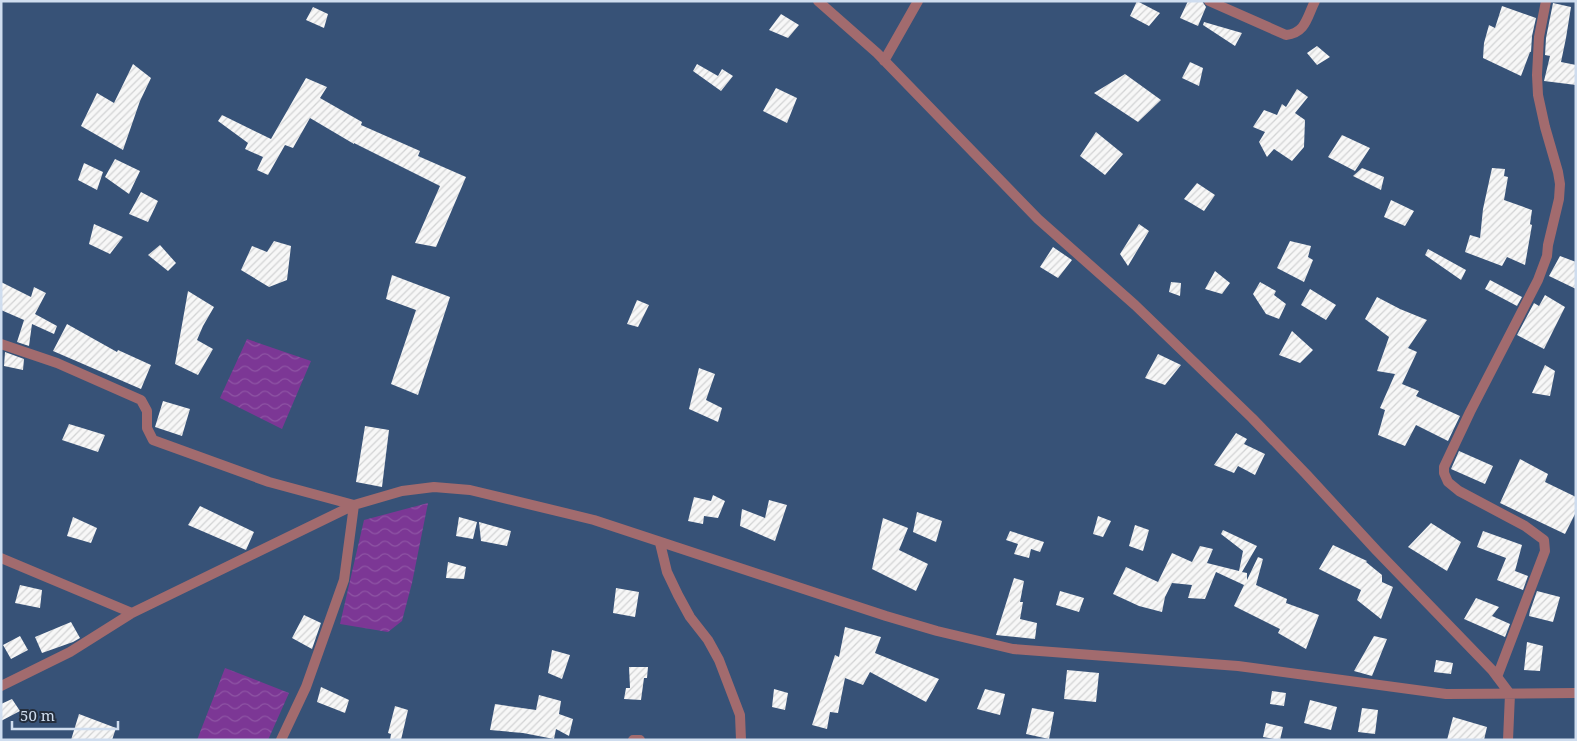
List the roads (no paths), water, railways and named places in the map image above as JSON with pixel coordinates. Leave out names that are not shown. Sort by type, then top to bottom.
[{"type":"street","points":[[818,1],[884,61],[1038,218],[1135,305],[1252,418],[1497,677],[1510,694],[1508,740]]},
{"type":"street","points":[[884,61],[918,1]]},
{"type":"street","points":[[1209,1],[1286,36],[1294,35],[1302,29],[1314,1]]},
{"type":"street","points":[[1497,677],[1545,551],[1544,540],[1525,526],[1459,491],[1448,482],[1444,474],[1444,467],[1538,280],[1547,256],[1559,198],[1560,184],[1538,95],[1539,37],[1546,1]]},
{"type":"street","points":[[1,344],[57,363],[141,400],[147,411],[147,428],[153,440],[270,482],[354,506]]},
{"type":"street","points":[[1,686],[70,652],[132,613],[354,506],[402,491],[434,487],[470,490],[594,520],[886,616],[937,631],[1013,649],[1238,666],[1446,694],[1576,693]]},
{"type":"street","points":[[281,740],[306,687],[344,580],[354,506]]},
{"type":"street","points":[[660,543],[667,572],[678,595],[690,617],[708,640],[722,668],[740,715],[741,740]]},
{"type":"street","points":[[1,558],[132,613]]},
{"type":"street","points":[[633,740],[640,740]]},
{"type":"water","points":[[247,339],[311,361],[282,429],[220,398]]},
{"type":"water","points":[[428,503],[412,583],[402,621],[388,632],[340,624],[364,520]]},
{"type":"water","points":[[225,668],[289,693],[268,740],[197,740]]}]
